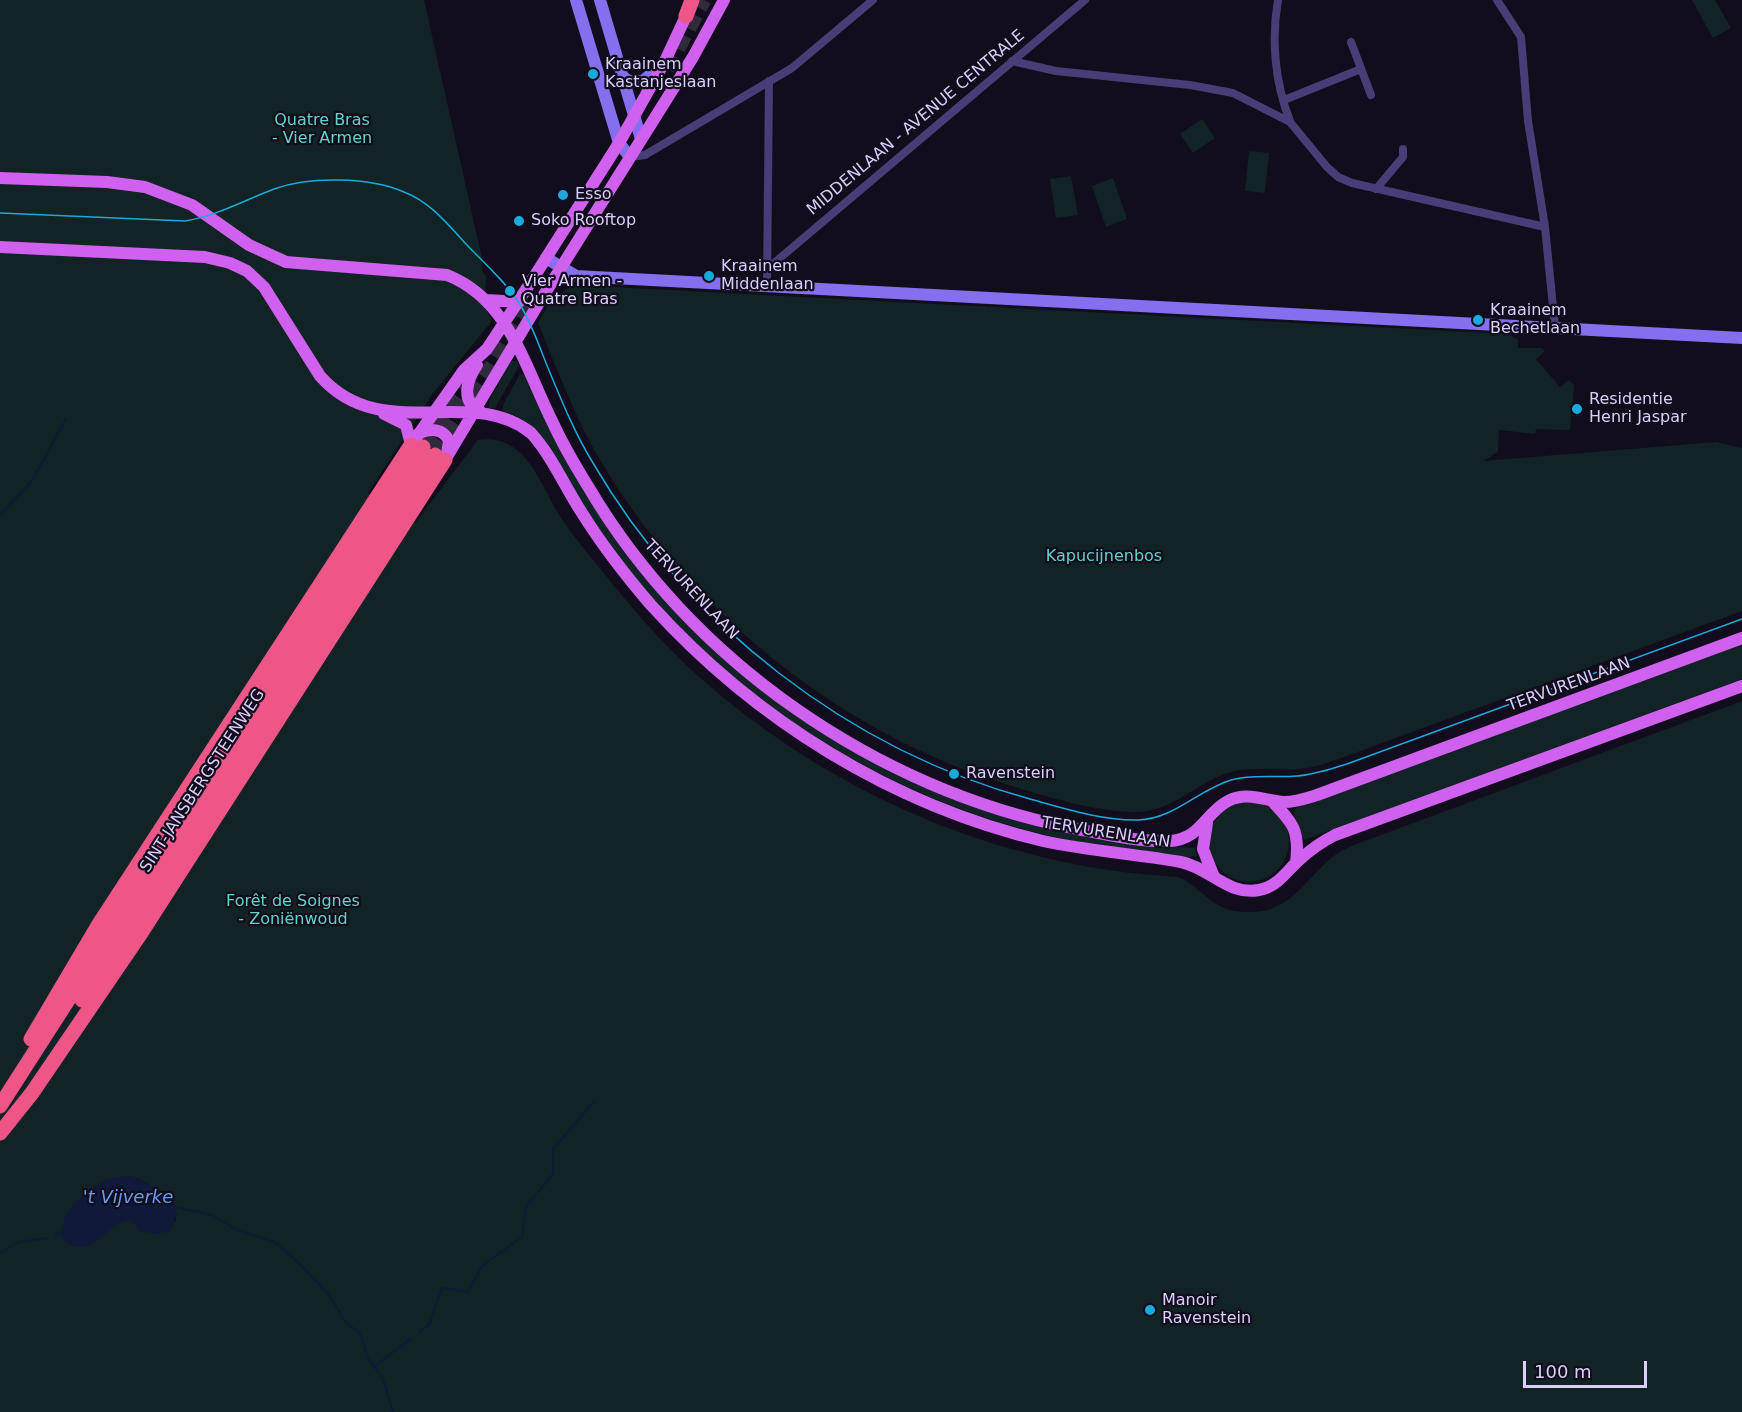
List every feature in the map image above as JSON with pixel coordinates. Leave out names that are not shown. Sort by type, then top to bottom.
[{"type":"highway","points":[[686,16],[692,0]]},
{"type":"highway","points":[[0,1092],[99,924],[426,448]]},
{"type":"highway","points":[[0,1133],[32,1093],[141,933],[426,448]]},
{"type":"highway","name":"SINT-JANSBERGSTEENWEG","points":[[0,1106],[426,448]]},
{"type":"highway","name":"SINT-JANSBERGSTEENWEG","points":[[0,1126],[426,448]]},
{"type":"main road","points":[[426,448],[472,411],[693,57],[725,1]]},
{"type":"main road","points":[[472,411],[466,393],[466,384],[619,143],[665,61],[686,16]]},
{"type":"main road","name":"TERVURENLAAN","points":[[0,178],[107,182],[145,187],[192,205],[249,245],[286,262],[447,275],[470,285],[487,300],[515,342],[572,460],[599,506],[628,547],[708,636],[756,678],[812,719],[894,767],[1002,810],[1047,823],[1114,836],[1171,841],[1196,833],[1216,810],[1234,799],[1256,796],[1285,802],[1317,795],[1742,638]]},
{"type":"main road","points":[[0,247],[206,257],[230,263],[256,278],[272,297],[313,365],[329,385],[353,402],[406,425],[426,448]]},
{"type":"main road","points":[[487,300],[519,302]]},
{"type":"main road","points":[[426,448],[431,413],[464,370],[487,349]]},
{"type":"main road","points":[[375,411],[431,413],[472,411]]},
{"type":"main road","name":"TERVURENLAAN","points":[[472,411],[522,426],[534,436],[611,556],[651,604],[695,650],[745,694],[808,740],[887,785],[938,807],[999,829],[1112,854],[1182,863],[1236,889],[1263,890],[1276,883],[1319,844],[1335,835],[1742,686]]},
{"type":"main road","points":[[1270,799],[1294,826],[1298,841],[1296,863]]},
{"type":"main road","points":[[1207,821],[1203,849],[1214,877]]},
{"type":"street","points":[[576,0],[619,143],[630,157],[645,155],[792,68],[873,0]]},
{"type":"street","points":[[600,0],[641,139]]},
{"type":"street","points":[[686,16],[700,0]]},
{"type":"street","name":"MIDDENLAAN - AVENUE CENTRALE","points":[[767,269],[1085,0]]},
{"type":"street","points":[[1278,0],[1273,26],[1275,48],[1290,122]]},
{"type":"street","points":[[1497,0],[1521,37],[1528,121],[1545,227],[1555,327]]},
{"type":"street","points":[[1351,42],[1371,95]]},
{"type":"street","points":[[595,62],[616,55]]},
{"type":"street","points":[[623,77],[631,82],[643,81],[665,61]]},
{"type":"street","points":[[1012,61],[1056,71],[1190,85],[1233,93],[1290,122],[1338,177],[1376,189],[1545,227]]},
{"type":"street","points":[[1284,100],[1361,69]]},
{"type":"street","points":[[767,286],[769,81]]},
{"type":"street","points":[[1376,189],[1403,156],[1402,148]]},
{"type":"street","points":[[546,258],[576,276],[1742,338]]},
{"type":"green space","points":[[0,0],[424,0],[482,258],[482,271],[486,276],[485,307],[492,321],[433,393],[368,493],[415,523],[478,440],[496,440],[513,447],[528,461],[563,521],[582,546],[637,613],[684,663],[736,708],[792,748],[851,783],[913,814],[976,838],[1042,857],[1109,870],[1178,877],[1218,905],[1234,911],[1252,912],[1277,907],[1287,901],[1330,859],[1354,845],[1742,701],[1742,1412],[0,1412]],"holes":[[[129,1176],[173,1198],[176,1221],[140,1231],[132,1220],[124,1220],[113,1225]]]},
{"type":"green space","points":[[1692,0],[1715,0],[1731,28],[1713,38]]},
{"type":"green space","points":[[1202,119],[1215,138],[1193,153],[1180,134]]},
{"type":"green space","points":[[1249,151],[1269,153],[1265,193],[1245,191]]},
{"type":"green space","points":[[1071,176],[1078,215],[1056,218],[1050,179]]},
{"type":"green space","points":[[1113,178],[1127,219],[1106,227],[1092,186]]},
{"type":"green space","name":"Kapucijnenbos","points":[[574,285],[1508,334],[1518,340],[1518,348],[1542,348],[1545,351],[1536,359],[1560,387],[1569,380],[1574,385],[1570,430],[1536,429],[1535,434],[1499,430],[1498,452],[1483,461],[1716,442],[1742,448],[1742,611],[1327,763],[1305,768],[1245,770],[1227,773],[1162,807],[1137,812],[1121,811],[1085,806],[1047,796],[996,781],[936,758],[877,729],[822,695],[770,656],[721,612],[676,565],[636,514],[600,460],[574,410],[538,323],[553,297]]},
{"type":"green space","points":[[511,361],[517,361],[519,366],[495,408],[489,408],[489,401]]},
{"type":"green space","points":[[520,374],[524,375],[555,440],[606,524],[638,567],[734,666],[954,798],[1157,845],[1195,848],[1197,856],[1157,856],[1089,844],[1020,828],[953,806],[889,778],[827,744],[769,705],[715,660],[665,611],[606,540],[544,440],[527,423],[503,411],[503,405]]},
{"type":"green space","points":[[1742,643],[1742,679],[1304,840],[1293,812],[1297,807]]},
{"type":"green space","points":[[1249,802],[1264,805],[1277,814],[1286,827],[1289,842],[1286,857],[1277,870],[1264,879],[1249,882],[1234,879],[1221,870],[1212,857],[1209,842],[1212,827],[1221,814],[1234,805]]},
{"type":"water","name":"'t Vijverke","points":[[129,1176],[173,1198],[177,1214],[170,1231],[157,1234],[140,1231],[132,1220],[123,1221],[99,1239],[82,1247],[72,1245],[62,1238],[61,1230],[68,1212],[82,1196],[105,1180]]},
{"type":"waterway","points":[[0,515],[32,481],[66,419]]},
{"type":"waterway","points":[[538,1192],[553,1174],[553,1149],[595,1100]]},
{"type":"waterway","points":[[419,1332],[429,1325],[442,1288],[468,1292],[482,1266],[522,1237],[526,1206],[536,1194]]},
{"type":"waterway","points":[[176,1207],[212,1215],[237,1230],[275,1242],[299,1263],[330,1296],[344,1320],[360,1334],[368,1358],[383,1379],[393,1412]]},
{"type":"waterway","points":[[55,1235],[61,1232]]},
{"type":"waterway","points":[[0,1253],[19,1242],[47,1238]]},
{"type":"waterway","points":[[375,1366],[410,1339]]},
{"type":"tunnel","points":[[667,69],[704,0]]},
{"type":"tunnel","points":[[435,455],[536,296]]},
{"type":"tunnel","points":[[423,447],[473,375]]},
{"type":"tram line","points":[[0,213],[185,221],[219,212],[274,189],[322,180],[374,183],[413,196],[445,221],[501,279],[513,295],[531,325],[568,414],[593,463],[631,522],[675,577],[725,627],[779,673],[837,714],[899,748],[963,777],[1030,799],[1083,813],[1125,820],[1151,818],[1175,810],[1208,790],[1231,780],[1247,777],[1289,777],[1328,770],[1742,619]]},
{"type":"place","name":"Kraainem Kastanjeslaan","points":[[593,74]]},
{"type":"place","name":"Esso","points":[[563,195]]},
{"type":"place","name":"Soko Rooftop","points":[[519,221]]},
{"type":"place","name":"Kraainem Middenlaan","points":[[709,276]]},
{"type":"place","name":"Vier Armen - Quatre Bras","points":[[510,291]]},
{"type":"place","name":"Kraainem Bechetlaan","points":[[1478,320]]},
{"type":"place","name":"Residentie Henri Jaspar","points":[[1577,409]]},
{"type":"place","name":"Ravenstein","points":[[954,774]]},
{"type":"place","name":"Manoir Ravenstein","points":[[1150,1310]]},
{"type":"park label","name":"Quatre Bras - Vier Armen","points":[[322,130]]},
{"type":"park label","name":"Forêt de Soignes - Zoniënwoud","points":[[293,911]]}]
